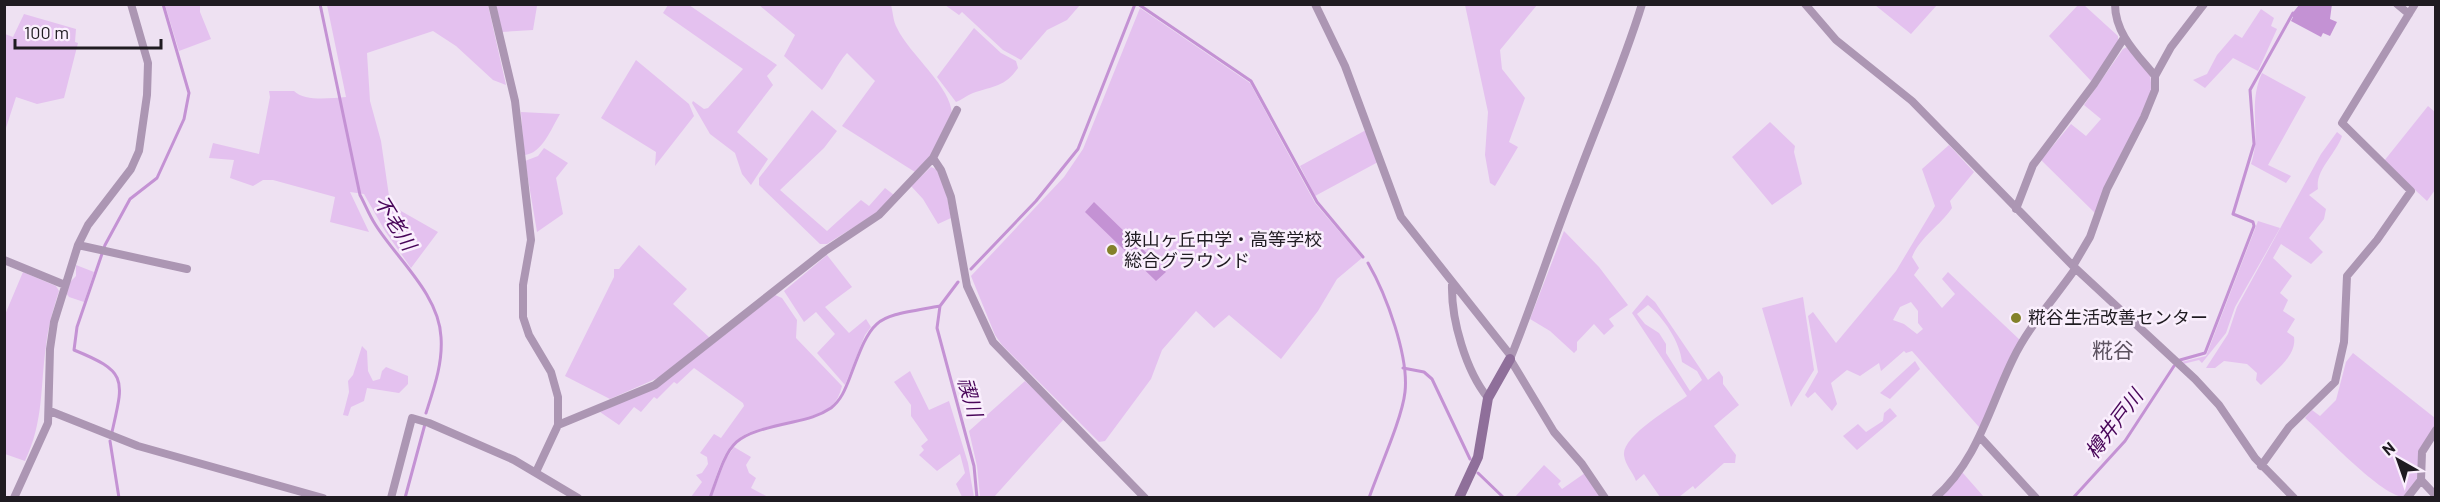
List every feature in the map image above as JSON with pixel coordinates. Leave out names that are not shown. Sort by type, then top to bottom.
[{"type":"street","points":[[14,498],[36,455],[50,411],[48,397],[50,350],[65,285],[78,244],[88,225],[131,169],[139,152],[147,95],[148,63],[131,4]]},
{"type":"street","points":[[492,4],[515,101],[531,240],[523,285],[523,317],[555,384],[558,425],[536,472]]},
{"type":"street","points":[[1316,4],[1345,66],[1401,217],[1510,357],[1554,432],[1582,464],[1605,498]]},
{"type":"street","points":[[1459,498],[1478,457],[1488,398],[1510,357],[1629,46],[1642,4]]},
{"type":"street","points":[[1805,4],[1836,40],[1924,113],[2074,268],[2208,392],[2261,466],[2294,498]]},
{"type":"street","points":[[2115,4],[2116,20],[2124,38],[2155,76]]},
{"type":"street","points":[[1935,498],[1956,476],[1981,438],[2014,357],[2074,268],[2090,237],[2107,189],[2144,117],[2155,90],[2155,76],[2171,47],[2204,4]]},
{"type":"street","points":[[2397,4],[2409,14]]},
{"type":"street","points":[[2261,466],[2289,427],[2335,382],[2344,342],[2347,276],[2377,240],[2410,191],[2342,123],[2415,4]]},
{"type":"street","points":[[2016,209],[2033,165],[2094,84],[2124,38]]},
{"type":"street","points":[[558,425],[664,379],[825,251],[879,215],[933,158],[957,110]]},
{"type":"street","points":[[933,158],[941,170],[951,197],[967,286],[993,342],[1145,498]]},
{"type":"street","points":[[78,244],[187,269]]},
{"type":"street","points":[[4,260],[65,285]]},
{"type":"street","points":[[1452,284],[1455,312],[1467,357],[1488,398]]},
{"type":"street","points":[[50,411],[130,443],[323,498]]},
{"type":"street","points":[[391,498],[412,418],[429,423],[536,472],[578,498]]},
{"type":"street","points":[[2408,498],[2421,480],[2422,452],[2436,430]]},
{"type":"street","points":[[1981,438],[2036,498]]},
{"type":"street","points":[[2421,480],[2436,496]]},
{"type":"shaded area","points":[[2332,4],[2330,19],[2337,22],[2330,36],[2323,33],[2321,37],[2291,21],[2293,17],[2291,15],[2299,5]]},
{"type":"shaded area","points":[[165,5],[200,5],[200,12],[211,39],[179,51]]},
{"type":"shaded area","points":[[327,5],[488,5],[506,85],[493,80],[456,46],[433,31],[367,53],[370,101],[381,141],[389,196],[401,211],[438,232],[411,268],[385,231],[364,194],[350,192],[369,232],[330,222],[335,197],[273,180],[263,180],[253,186],[230,178],[234,160],[209,158],[213,143],[259,154],[270,97],[269,91],[294,91],[311,98],[346,97]]},
{"type":"shaded area","points":[[496,5],[537,6],[533,30],[502,32]]},
{"type":"shaded area","points":[[668,5],[689,5],[777,65],[767,76],[773,85],[737,132],[768,159],[751,185],[742,174],[735,153],[710,134],[692,103],[693,101],[704,109],[708,108],[743,69],[663,13]]},
{"type":"shaded area","points":[[759,5],[891,5],[897,28],[945,93],[952,115],[932,154],[915,172],[842,126],[875,81],[847,53],[822,90],[784,56],[795,35]]},
{"type":"shaded area","points":[[945,5],[1080,5],[1067,20],[1047,30],[1021,60],[1003,50],[962,12],[959,15]]},
{"type":"shaded area","points":[[1465,5],[1537,5],[1500,50],[1502,69],[1525,98],[1509,142],[1518,147],[1495,186],[1490,183],[1485,155],[1488,112]]},
{"type":"shaded area","points":[[1875,5],[1937,5],[1911,34]]},
{"type":"shaded area","points":[[2078,5],[2084,5],[2118,36],[2118,42],[2092,82],[2049,36]]},
{"type":"shaded area","points":[[1140,8],[1250,83],[1315,203],[1362,258],[1337,279],[1318,311],[1281,359],[1229,315],[1214,328],[1196,311],[1162,350],[1151,379],[1105,441],[1099,442],[1002,345],[995,335],[971,276],[1064,177],[1083,149]]},
{"type":"shaded area","points":[[2261,9],[2274,18],[2271,26],[2277,29],[2258,71],[2233,58],[2205,88],[2193,80],[2207,74],[2217,55],[2235,34],[2242,38]]},
{"type":"shaded area","points":[[24,14],[76,29],[75,42],[78,43],[64,98],[37,104],[16,97],[5,131],[5,34],[13,37]]},
{"type":"shaded area","points":[[974,28],[1001,53],[1016,61],[1018,68],[1003,82],[956,102],[937,77]]},
{"type":"shaded area","points":[[2127,47],[2150,75],[2152,90],[2097,215],[2041,160],[2071,124],[2086,136],[2101,119],[2084,105],[2123,49]]},
{"type":"shaded area","points":[[636,60],[689,104],[694,116],[655,166],[656,152],[601,118]]},
{"type":"shaded area","points":[[2262,73],[2306,97],[2268,165],[2291,176],[2286,183],[2251,164],[2255,141],[2256,97]]},
{"type":"shaded area","points":[[2428,106],[2435,112],[2435,190],[2427,201],[2384,161]]},
{"type":"shaded area","points":[[812,110],[837,131],[824,148],[780,190],[827,231],[861,200],[869,206],[885,188],[894,195],[878,212],[827,244],[820,244],[759,185],[759,178]]},
{"type":"shaded area","points":[[521,112],[560,114],[541,146],[530,154],[524,155]]},
{"type":"shaded area","points":[[1770,122],[1795,146],[1794,152],[1802,184],[1772,205],[1732,157]]},
{"type":"shaded area","points":[[1366,130],[1378,162],[1315,196],[1300,166]]},
{"type":"shaded area","points":[[2337,132],[2342,136],[2339,143],[2320,175],[2318,189],[2309,195],[2326,209],[2324,219],[2309,238],[2323,252],[2311,264],[2281,244],[2273,258],[2292,276],[2280,293],[2288,300],[2283,311],[2295,319],[2287,332],[2294,337],[2292,351],[2284,363],[2261,385],[2256,380],[2257,373],[2247,364],[2224,361],[2215,368],[2206,368],[2228,334],[2237,307],[2321,154]]},
{"type":"shaded area","points":[[1949,145],[1974,172],[1950,201],[1952,208],[1916,250],[1912,257],[1919,268],[1914,275],[1942,308],[1955,294],[1942,279],[1948,272],[2021,341],[1983,425],[1979,427],[1912,351],[1906,353],[1904,351],[1881,371],[1879,363],[1860,376],[1847,370],[1831,383],[1837,404],[1832,411],[1815,392],[1808,398],[1805,395],[1818,372],[1808,316],[1813,312],[1836,343],[1896,271],[1935,206],[1922,169]],"holes":[[[1911,302],[1918,311],[1918,323],[1923,329],[1917,334],[1904,324],[1893,320],[1900,307]]]},
{"type":"shaded area","points":[[544,148],[568,163],[556,178],[563,214],[537,232],[525,161],[538,156]]},
{"type":"shaded area","points":[[931,167],[936,169],[945,187],[951,218],[938,224],[923,199],[911,186]]},
{"type":"shaded area","points":[[1094,202],[1166,272],[1156,281],[1085,212]]},
{"type":"shaded area","points":[[2258,221],[2280,228],[2235,307],[2226,333],[2202,363],[2199,360],[2183,364],[2181,362],[2206,356]]},
{"type":"shaded area","points":[[1564,231],[1599,267],[1628,305],[1609,319],[1614,326],[1604,335],[1594,324],[1577,342],[1577,350],[1574,353],[1550,331],[1530,319]]},
{"type":"shaded area","points":[[639,245],[687,289],[673,304],[710,338],[660,377],[610,399],[565,376],[614,277],[614,269],[619,269]]},
{"type":"shaded area","points":[[827,255],[852,287],[825,307],[849,333],[866,319],[871,327],[865,335],[845,385],[817,353],[835,334],[816,312],[804,322],[784,291]]},
{"type":"shaded area","points":[[76,265],[94,272],[84,302],[69,297],[66,293],[70,282],[76,276]]},
{"type":"shaded area","points":[[23,272],[56,286],[59,291],[47,339],[38,418],[25,461],[5,454],[4,317]]},
{"type":"shaded area","points":[[775,295],[782,298],[797,320],[796,338],[842,386],[836,401],[826,411],[812,417],[750,432],[737,440],[731,445],[723,459],[709,497],[691,497],[702,482],[696,475],[702,473],[708,464],[707,457],[700,453],[714,434],[721,438],[744,406],[743,403],[694,368],[677,384],[674,382],[657,399],[654,397],[641,412],[634,407],[619,425],[600,412],[662,384]]},
{"type":"shaded area","points":[[1647,295],[1655,302],[1708,380],[1719,371],[1723,377],[1723,384],[1739,405],[1714,426],[1736,455],[1735,463],[1724,463],[1695,489],[1693,486],[1679,497],[1660,497],[1644,474],[1636,481],[1625,459],[1625,448],[1631,439],[1687,396],[1632,313]],"holes":[[[1648,305],[1675,339],[1682,362],[1697,371],[1702,380],[1690,391],[1666,353],[1666,344],[1659,333],[1645,324],[1637,314]]]},
{"type":"shaded area","points":[[1803,297],[1814,370],[1791,407],[1762,308]]},
{"type":"shaded area","points":[[362,346],[367,351],[368,371],[373,381],[380,379],[386,367],[408,376],[408,384],[399,393],[367,388],[364,401],[351,407],[348,416],[343,415],[349,392],[348,381],[353,375]]},
{"type":"shaded area","points":[[2353,353],[2435,418],[2436,424],[2424,442],[2418,478],[2405,497],[2395,495],[2369,477],[2305,418],[2312,410],[2320,416],[2336,400],[2346,362]]},
{"type":"shaded area","points":[[1915,361],[1920,369],[1890,399],[1880,393]]},
{"type":"shaded area","points":[[910,371],[929,410],[949,401],[968,463],[974,497],[962,497],[956,484],[965,473],[960,454],[937,471],[919,455],[924,450],[921,446],[928,440],[911,416],[911,405],[894,382]]},
{"type":"shaded area","points":[[1025,381],[1063,416],[1063,420],[994,497],[980,497],[977,466],[969,431]]},
{"type":"shaded area","points":[[1890,408],[1897,416],[1857,450],[1843,436],[1858,424],[1866,432],[1883,421],[1884,413]]},
{"type":"shaded area","points":[[734,447],[751,457],[746,465],[749,473],[756,478],[751,488],[768,497],[711,497],[726,459]]},
{"type":"shaded area","points":[[1544,465],[1561,481],[1558,484],[1562,489],[1585,473],[1601,498],[1514,498]]},
{"type":"shaded area","points":[[1962,472],[1984,497],[1940,498]]},
{"type":"waterway","points":[[112,432],[119,400],[118,379],[104,365],[74,350],[77,327],[105,245],[130,199],[157,178],[184,119],[189,93],[163,4]]},
{"type":"waterway","name":"不老川","points":[[320,4],[360,195],[375,224],[425,291],[438,321],[441,356],[426,413]]},
{"type":"waterway","points":[[971,269],[1036,201],[1078,149],[1135,4]]},
{"type":"waterway","points":[[1138,4],[1251,81],[1317,202],[1363,257]]},
{"type":"waterway","name":"樽井戸川","points":[[2180,360],[2205,353],[2254,226],[2253,222],[2233,214],[2254,144],[2250,90],[2293,13]]},
{"type":"waterway","points":[[1368,263],[1382,291],[1395,326],[1405,377],[1405,392],[1400,416],[1369,498]]},
{"type":"waterway","name":"禊川","points":[[958,282],[940,306],[937,328],[974,466],[977,498]]},
{"type":"waterway","points":[[710,498],[729,451],[745,436],[756,431],[803,420],[826,411],[834,405],[844,390],[865,341],[879,322],[901,313],[940,306]]},
{"type":"waterway","name":"樽井戸川","points":[[2073,498],[2125,441],[2174,366]]},
{"type":"waterway","points":[[1403,368],[1424,372],[1432,379],[1470,459]]},
{"type":"waterway","name":"不老川","points":[[405,498],[425,424]]},
{"type":"waterway","points":[[110,441],[119,498]]},
{"type":"waterway","points":[[1478,473],[1504,498]]},
{"type":"place","name":"狭山ヶ丘中学・高等学校 総合グラウンド","points":[[1112,250]]},
{"type":"place","name":"糀谷生活改善センター","points":[[2016,318]]},
{"type":"district","name":"糀谷","points":[[2113,351]]}]
